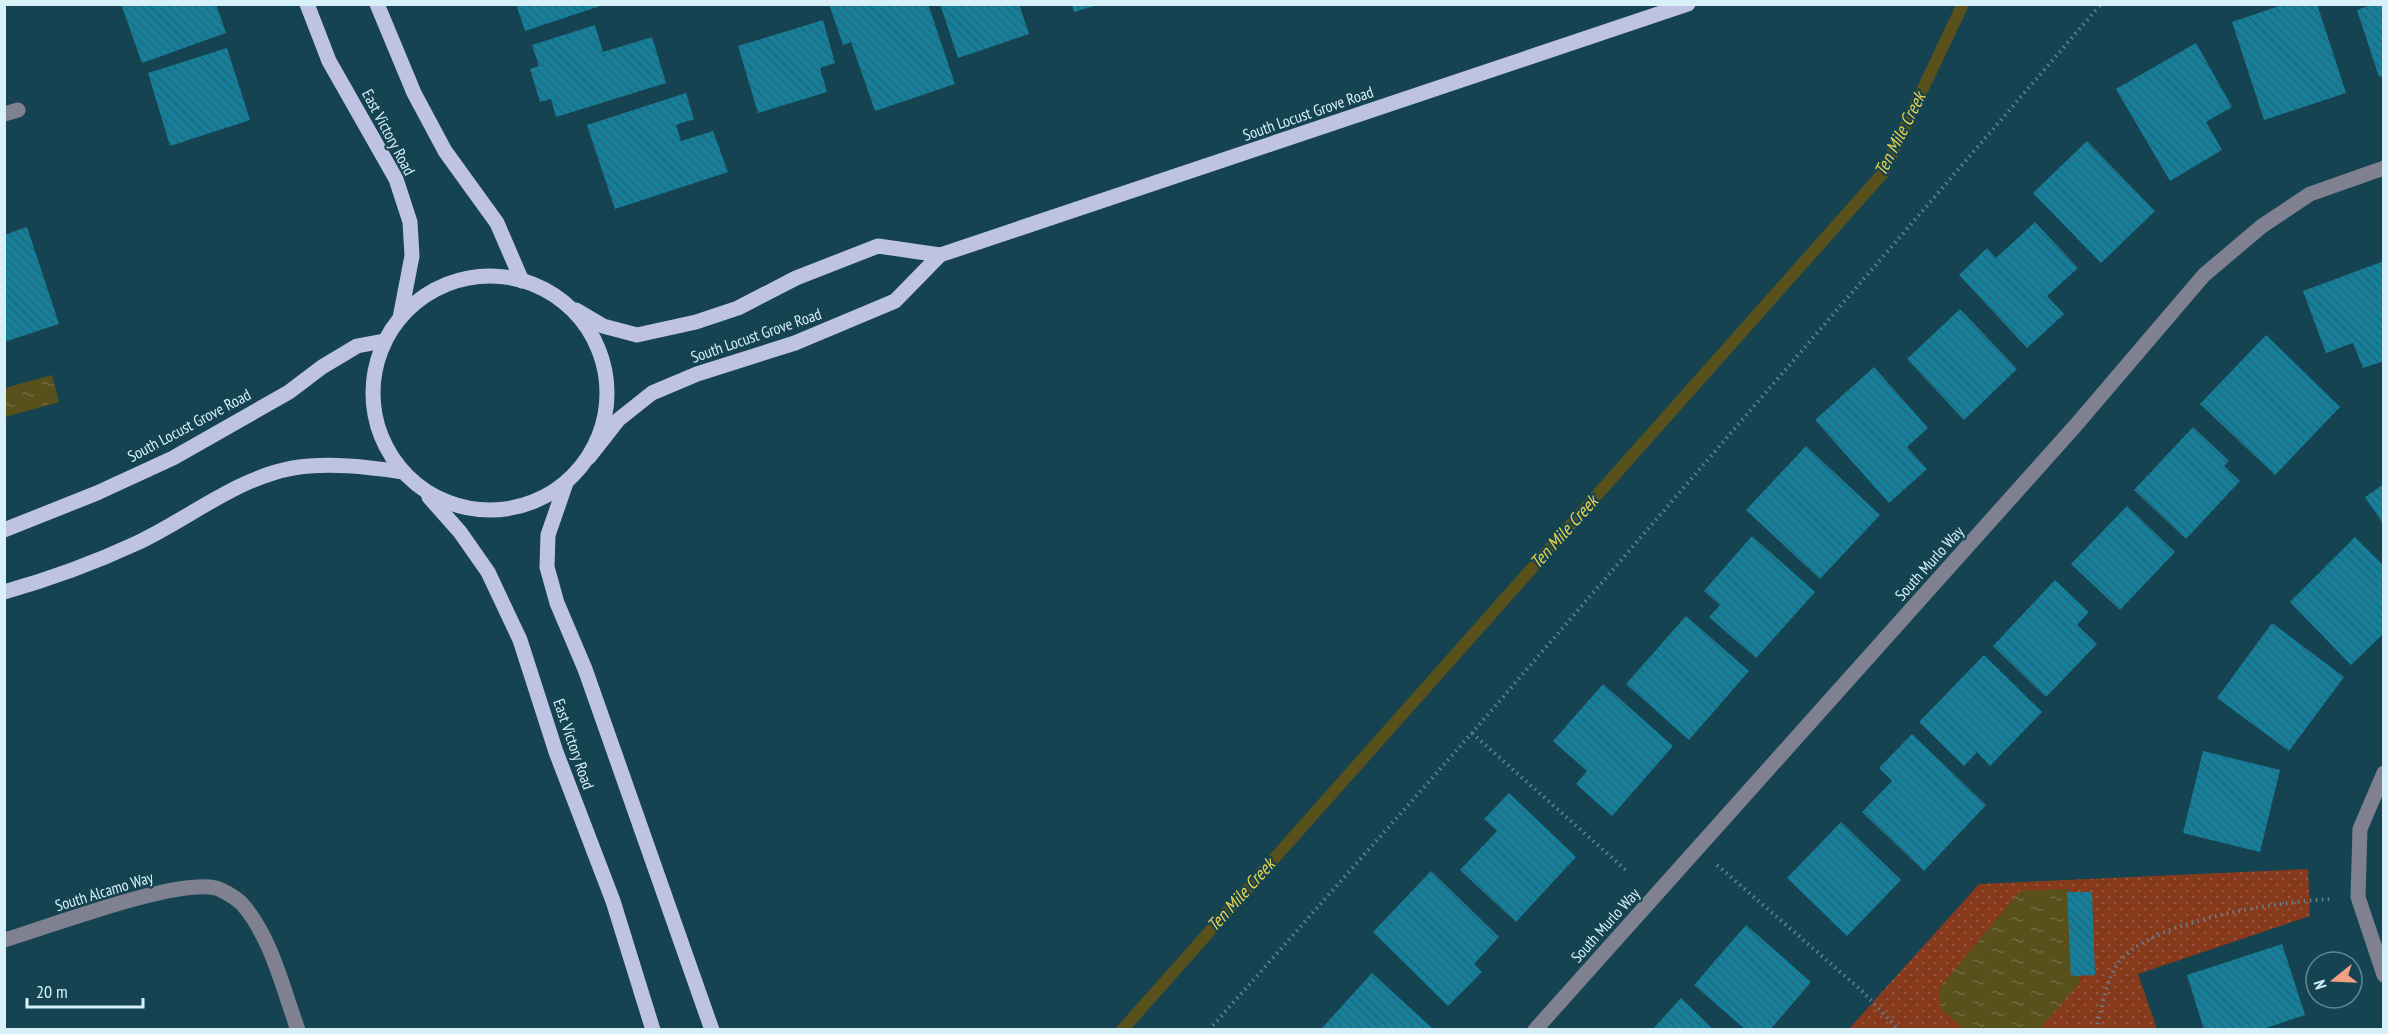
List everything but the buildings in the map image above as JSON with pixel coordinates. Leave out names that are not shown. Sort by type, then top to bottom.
[{"type":"main road","name":"East Victory Road","points":[[307,4],[329,61],[396,179],[410,222],[412,256],[400,318]]},
{"type":"main road","points":[[377,4],[414,93],[446,151],[497,222],[522,281]]},
{"type":"main road","name":"South Locust Grove Road","points":[[567,306],[603,326],[637,335],[696,322],[738,308],[796,278],[878,246],[940,255],[1688,4]]},
{"type":"main road","name":"South Locust Grove Road","points":[[589,457],[618,420],[652,393],[697,374],[795,344],[895,301],[940,255]]},
{"type":"main road","points":[[498,276],[522,281],[546,290],[567,306],[584,325],[601,356],[607,390],[603,425],[589,457],[566,483],[537,501],[503,510],[476,510],[449,504],[423,490],[403,472],[387,449],[376,423],[372,395],[375,367],[384,341],[400,318],[420,299],[445,285],[471,277],[498,276]]},
{"type":"main road","name":"South Locust Grove Road","points":[[4,530],[97,493],[172,458],[289,392],[322,367],[357,346],[384,341]]},
{"type":"main road","points":[[4,592],[51,578],[138,543],[250,483],[293,468],[372,467],[403,472]]},
{"type":"main road","points":[[566,483],[548,535],[547,567],[557,603],[585,669],[712,1029]]},
{"type":"main road","name":"East Victory Road","points":[[423,490],[460,532],[488,572],[520,640],[556,752],[613,901],[653,1029]]},
{"type":"street","name":"South Murlo Way","points":[[1535,1029],[2076,425],[2204,275],[2262,226],[2310,194],[2384,168]]},
{"type":"street","points":[[2384,773],[2360,829],[2358,897],[2384,975]]},
{"type":"street","name":"South Alcamo Way","points":[[4,940],[156,893],[185,888],[216,888],[242,903],[262,933],[298,1029]]},
{"type":"path","points":[[1209,1029],[1473,733],[2101,4]]},
{"type":"path","points":[[1473,733],[1628,872]]},
{"type":"path","points":[[1697,849],[1861,990],[1899,1029]]},
{"type":"path","points":[[2096,1029],[2115,968],[2135,947],[2211,917],[2294,901],[2358,897]]},
{"type":"shaded area","points":[[2308,869],[2310,916],[2138,974],[2157,1029],[1848,1030],[1979,884]]},
{"type":"water","points":[[52,375],[59,402],[5,417],[5,388]]},
{"type":"water","points":[[2069,889],[2073,974],[2080,974],[2078,985],[2039,1029],[1964,1029],[1941,1009],[1939,988],[2020,891]]},
{"type":"waterway","name":"Ten Mile Creek","points":[[1122,1030],[1883,173],[1963,4]]}]
